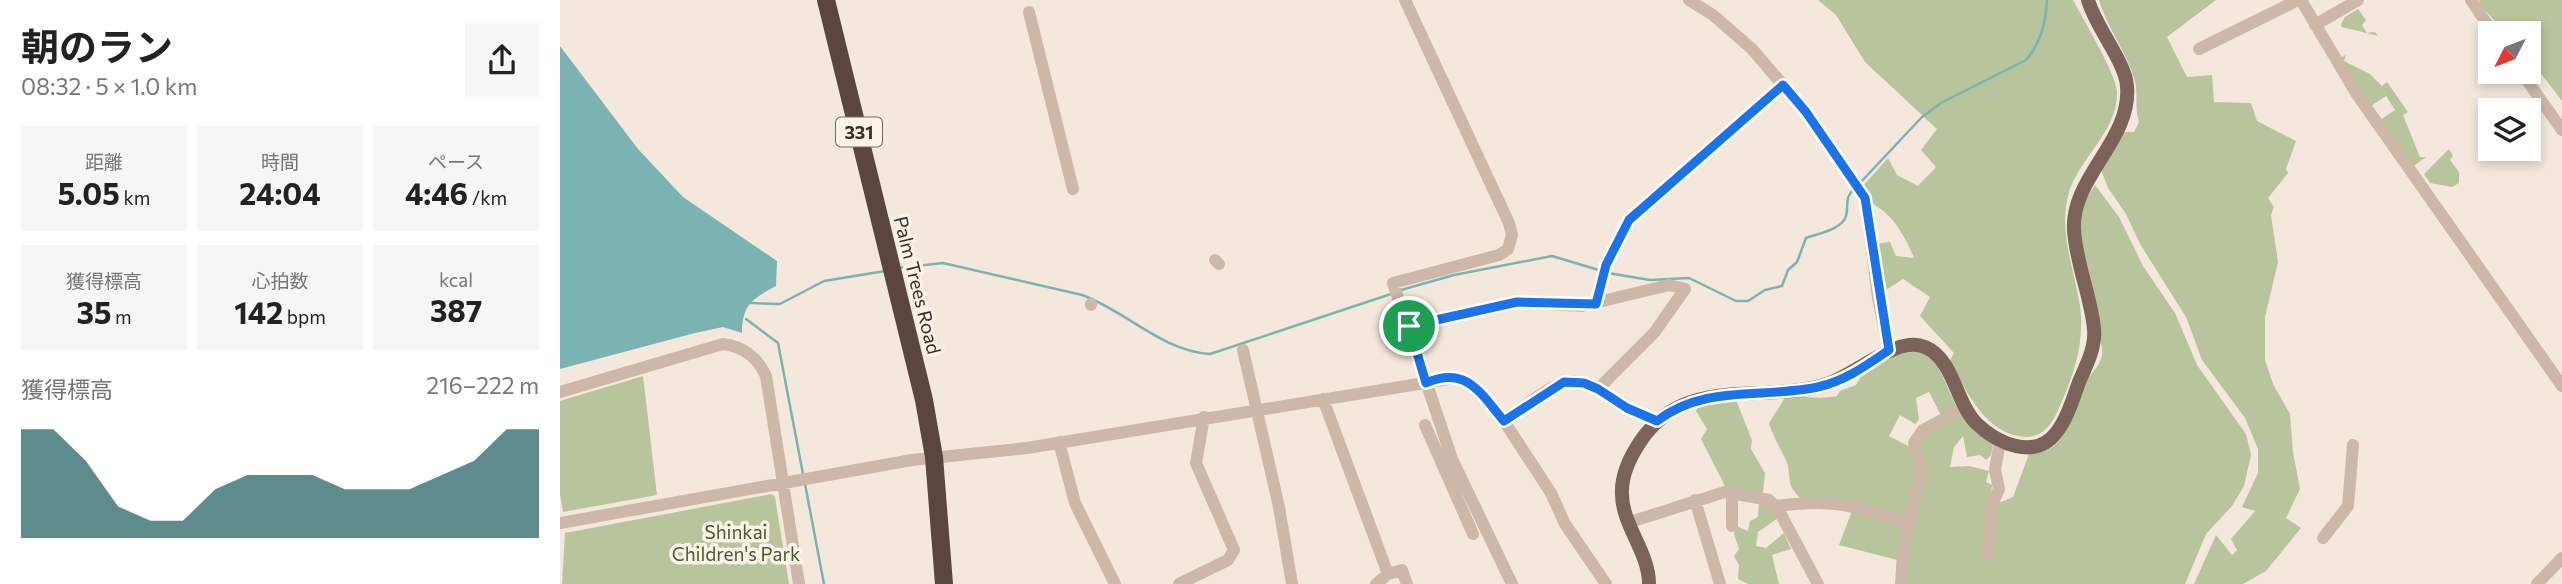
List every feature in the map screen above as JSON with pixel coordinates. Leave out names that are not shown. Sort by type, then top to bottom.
[{"type":"highway","name":"Palm Trees Road","points":[[826,0],[924,400],[934,457],[944,584]]},
{"type":"main road","points":[[1649,584],[1646,564],[1622,499],[1623,482],[1637,447],[1657,421],[1678,407],[1709,397],[1827,384],[1855,373],[1889,350],[1918,345],[1935,353],[1964,408],[1978,425],[2000,441],[2031,447],[2052,438],[2062,424],[2093,345],[2094,329],[2076,247],[2075,216],[2080,196],[2123,116],[2127,86],[2088,0]]},
{"type":"street","points":[[1405,0],[1493,187],[1512,235],[1508,249],[1499,255],[1393,283],[1452,459],[1507,583]]},
{"type":"street","points":[[1689,0],[1728,27],[1783,85],[1806,112],[1865,198],[1880,311],[1889,350]]},
{"type":"street","points":[[2199,49],[2300,0],[2369,113],[2562,386]]},
{"type":"street","points":[[2315,25],[2358,0]]},
{"type":"street","points":[[2471,0],[2485,21]]},
{"type":"street","points":[[1029,12],[1073,189]]},
{"type":"street","points":[[2529,84],[2562,130]]},
{"type":"street","points":[[1596,304],[1604,272],[1629,220],[1783,85]]},
{"type":"street","points":[[1409,326],[1517,302],[1596,304],[1669,285],[1685,289],[1654,333],[1598,389]]},
{"type":"street","points":[[560,392],[723,344],[736,346],[754,357],[766,376],[799,584]]},
{"type":"street","points":[[1243,350],[1258,409],[1292,584]]},
{"type":"street","points":[[560,523],[796,479],[934,457],[995,453],[1426,383],[1435,379],[1464,379],[1472,384],[1504,421],[1551,493],[1565,524],[1606,584]]},
{"type":"street","points":[[1504,421],[1564,382],[1584,383],[1627,408],[1657,421]]},
{"type":"street","points":[[1323,399],[1388,574]]},
{"type":"street","points":[[1901,584],[1908,524],[1922,469],[1914,443],[1923,430],[1964,408]]},
{"type":"street","points":[[1179,584],[1228,561],[1234,550],[1196,463],[1204,417]]},
{"type":"street","points":[[1425,425],[1473,534]]},
{"type":"street","points":[[1988,555],[1992,507],[1999,489],[1995,470],[2000,441]]},
{"type":"street","points":[[1059,442],[1074,503],[1115,584]]},
{"type":"street","points":[[2323,538],[2348,506],[2353,445]]},
{"type":"street","points":[[1629,522],[1726,492],[1769,499],[1776,506],[1818,584]]},
{"type":"street","points":[[1732,494],[1732,526]]},
{"type":"street","points":[[1461,508],[1469,495]]},
{"type":"street","points":[[1695,500],[1720,584]]},
{"type":"street","points":[[1776,506],[1814,501],[1840,502],[1908,524]]},
{"type":"street","points":[[2537,584],[2562,558]]},
{"type":"street","points":[[1376,584],[1388,574],[1402,570],[1408,584]]},
{"type":"green space","points":[[1818,0],[2073,0],[2105,60],[2117,91],[2116,106],[2105,132],[2073,183],[2066,210],[2068,251],[2080,306],[2080,345],[2074,371],[2057,414],[2037,435],[2025,437],[2011,434],[1988,420],[1979,410],[1950,361],[1954,353],[1920,316],[1930,297],[1903,279],[1883,292],[1875,244],[1890,242],[1896,256],[1914,258],[1897,226],[1886,213],[1871,203],[1864,185],[1888,158],[1897,175],[1918,186],[1936,167],[1921,150],[1937,129],[1865,62],[1836,15]]},
{"type":"green space","points":[[2099,0],[2216,0],[2167,37],[2187,77],[2212,75],[2214,102],[2251,103],[2257,121],[2296,141],[2286,169],[2288,173],[2268,198],[2274,207],[2271,215],[2278,262],[2265,317],[2265,360],[2273,384],[2290,414],[2300,489],[2286,518],[2301,528],[2266,571],[2243,584],[2194,584],[2216,535],[2232,555],[2237,550],[2231,539],[2255,511],[2242,507],[2258,473],[2258,449],[2245,418],[2202,360],[2186,317],[2140,244],[2126,214],[2108,188],[2101,170],[2123,132],[2134,132],[2139,122],[2134,78]]},
{"type":"green space","points":[[2479,0],[2562,0],[2562,101],[2541,74],[2541,21],[2495,21]]},
{"type":"green space","points":[[2358,9],[2366,20],[2362,25],[2367,33],[2375,32],[2378,36],[2342,27],[2345,17]]},
{"type":"green space","points":[[2346,55],[2344,61],[2370,74],[2382,86],[2387,82],[2408,112],[2403,115],[2420,157],[2426,157],[2414,166],[2406,159],[2338,59]],"holes":[[[2386,96],[2395,110],[2380,120],[2371,106]]]},
{"type":"green space","points":[[2449,149],[2453,156],[2450,160],[2459,172],[2459,183],[2452,187],[2430,183],[2424,174]]},
{"type":"green space","points":[[2095,185],[2119,217],[2143,266],[2175,313],[2197,365],[2246,434],[2251,455],[2244,486],[2232,506],[2206,534],[2185,584],[1905,584],[1907,553],[1924,483],[1917,444],[1925,433],[1963,415],[1974,431],[1993,444],[1991,455],[1986,460],[1980,455],[1967,457],[1963,436],[1954,447],[1950,467],[1969,466],[1989,471],[1986,482],[1992,485],[1991,496],[2001,502],[2013,497],[2029,454],[2042,452],[2060,440],[2071,420],[2083,386],[2101,360],[2102,349],[2082,266],[2080,245],[2080,224],[2085,204]]},
{"type":"green space","points":[[1921,351],[1936,362],[1957,408],[1942,417],[1929,392],[1916,398],[1919,420],[1915,424],[1900,415],[1889,436],[1910,447],[1918,469],[1905,520],[1800,498],[1791,486],[1787,462],[1769,423],[1785,398],[1837,396],[1840,391],[1856,385],[1875,364],[1893,356]]},
{"type":"green space","points":[[643,376],[657,495],[563,512],[560,494],[560,401]]},
{"type":"green space","points":[[1736,400],[1752,440],[1751,449],[1765,473],[1763,493],[1744,493],[1725,486],[1701,439],[1707,429],[1696,411],[1698,407]]},
{"type":"green space","name":"Shinkai Children's Park","points":[[772,494],[775,497],[789,584],[562,584],[565,533]]},
{"type":"green space","points":[[1766,503],[1778,518],[1758,532],[1756,546],[1766,548],[1784,533],[1791,549],[1772,555],[1779,584],[1748,584],[1738,579],[1739,565],[1734,556],[1739,549],[1734,534],[1736,526],[1748,531],[1750,521],[1758,517],[1759,504]]},
{"type":"green space","points":[[1853,508],[1903,525],[1897,560],[1839,545]]},
{"type":"water","points":[[560,46],[638,149],[683,197],[777,261],[776,286],[746,309],[742,333],[723,327],[560,369]]},
{"type":"waterway","points":[[1859,184],[1922,117],[1941,103],[2026,60],[2042,32],[2047,0]]},
{"type":"waterway","points":[[1608,273],[1650,280],[1689,278],[1736,301],[1748,301],[1765,290],[1782,286],[1788,270],[1797,262],[1806,238],[1844,221],[1848,199],[1854,189]]},
{"type":"waterway","points":[[1401,290],[1454,275],[1552,256],[1602,271]]},
{"type":"waterway","points":[[898,268],[943,263],[1082,295],[1176,346],[1210,354],[1391,294]]},
{"type":"waterway","points":[[751,303],[780,304],[824,281],[885,271]]},
{"type":"waterway","points":[[746,319],[778,343],[803,474]]},
{"type":"waterway","points":[[805,484],[824,584]]},
{"type":"route","points":[[1783,85],[1806,112],[1865,198],[1878,298],[1889,350],[1855,373],[1837,381],[1817,387],[1739,393],[1694,400],[1672,410],[1657,421],[1627,408],[1584,383],[1564,382],[1504,421],[1472,384],[1464,379],[1435,379],[1426,383],[1409,326],[1517,302],[1583,306],[1596,304],[1606,265],[1629,220],[1783,85]]}]
